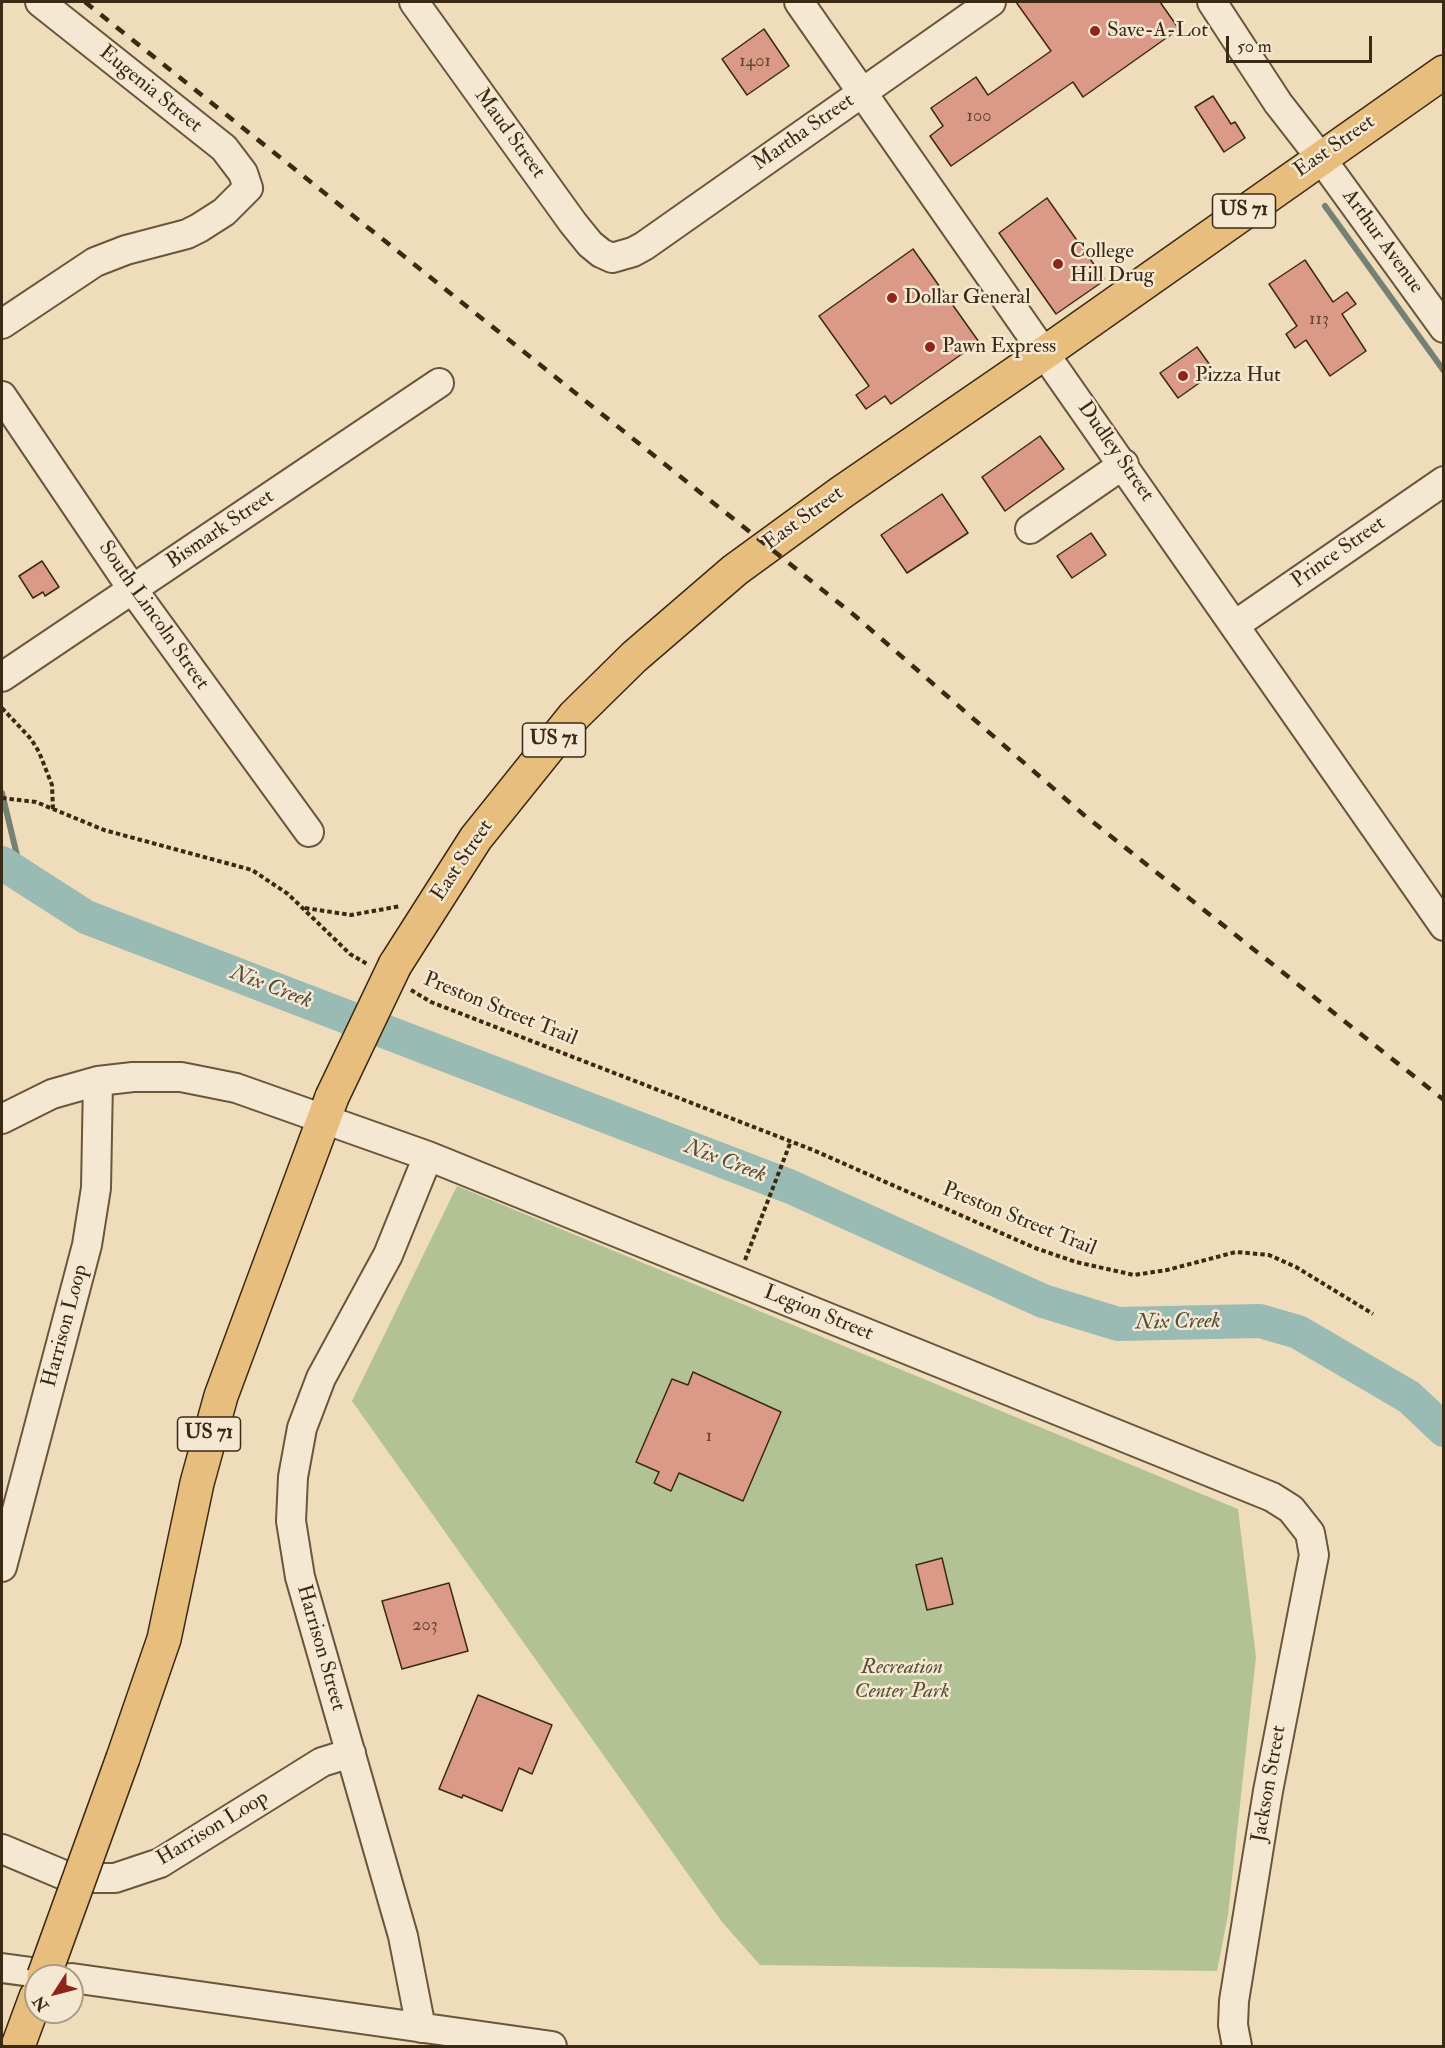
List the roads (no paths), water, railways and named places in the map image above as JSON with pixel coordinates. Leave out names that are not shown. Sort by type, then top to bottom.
[{"type":"main road","name":"East Street","points":[[327,1108],[389,971],[490,820],[574,716],[634,657],[743,564],[842,492],[1046,352],[1443,72]]},
{"type":"main road","name":"US 71","points":[[48,1964],[164,1639],[196,1482],[218,1406],[327,1108]]},
{"type":"main road","points":[[18,2046],[26,2024]]},
{"type":"street","name":"Eugenia Street","points":[[2,324],[95,262],[126,250],[187,234],[199,228],[224,212],[248,188],[243,173],[224,148],[40,2]]},
{"type":"street","name":"Maud Street","points":[[414,2],[573,223],[590,244],[612,258]]},
{"type":"street","name":"Dudley Street","points":[[799,2],[1235,625],[1438,908]]},
{"type":"street","name":"Martha Street","points":[[612,258],[644,246],[991,2]]},
{"type":"street","name":"Arthur Avenue","points":[[1212,2],[1278,103],[1320,157],[1443,328]]},
{"type":"street","name":"Bismark Street","points":[[2,677],[440,383]]},
{"type":"street","name":"South Lincoln Street","points":[[2,396],[133,590],[309,832]]},
{"type":"street","points":[[1030,529],[1124,464]]},
{"type":"street","name":"Prince Street","points":[[1235,625],[1443,481]]},
{"type":"street","name":"Legion Street","points":[[2,1119],[52,1094],[98,1080],[133,1077],[181,1077],[327,1108],[428,1156],[1272,1497],[1291,1509],[1305,1525]]},
{"type":"street","name":"Harrison Loop","points":[[2,1567],[87,1245],[96,1188],[98,1080]]},
{"type":"street","name":"Harrison Street","points":[[421,2028],[416,2012],[409,1961],[300,1577],[291,1521],[293,1477],[302,1428],[321,1378],[388,1255],[428,1156]]},
{"type":"street","name":"Jackson Street","points":[[1237,2046],[1233,2025],[1234,2001],[1268,1791],[1314,1555],[1310,1533],[1305,1525]]},
{"type":"street","name":"Harrison Loop","points":[[2,1849],[70,1878],[115,1878],[160,1863],[322,1762],[351,1753]]},
{"type":"street","points":[[2,1968],[24,1971]]},
{"type":"street","points":[[84,1980],[552,2046]]},
{"type":"waterway","points":[[1325,206],[1444,371]]},
{"type":"waterway","points":[[2,793],[22,876]]},
{"type":"waterway","name":"Nix Creek","points":[[2,863],[86,917],[791,1187],[1043,1301],[1118,1324],[1260,1321],[1298,1332],[1409,1397],[1444,1430]]},
{"type":"railway","points":[[85,2],[854,615],[1084,815],[1444,1100]]},
{"type":"place","name":"Save-A-Lot","points":[[1095,31]]},
{"type":"place","name":"College Hill Drug","points":[[1058,264]]},
{"type":"place","name":"Dollar General","points":[[892,298]]},
{"type":"place","name":"Pawn Express","points":[[930,347]]},
{"type":"place","name":"Pizza Hut","points":[[1183,376]]},
{"type":"park label","name":"Recreation Center Park","points":[[902,1680]]}]
